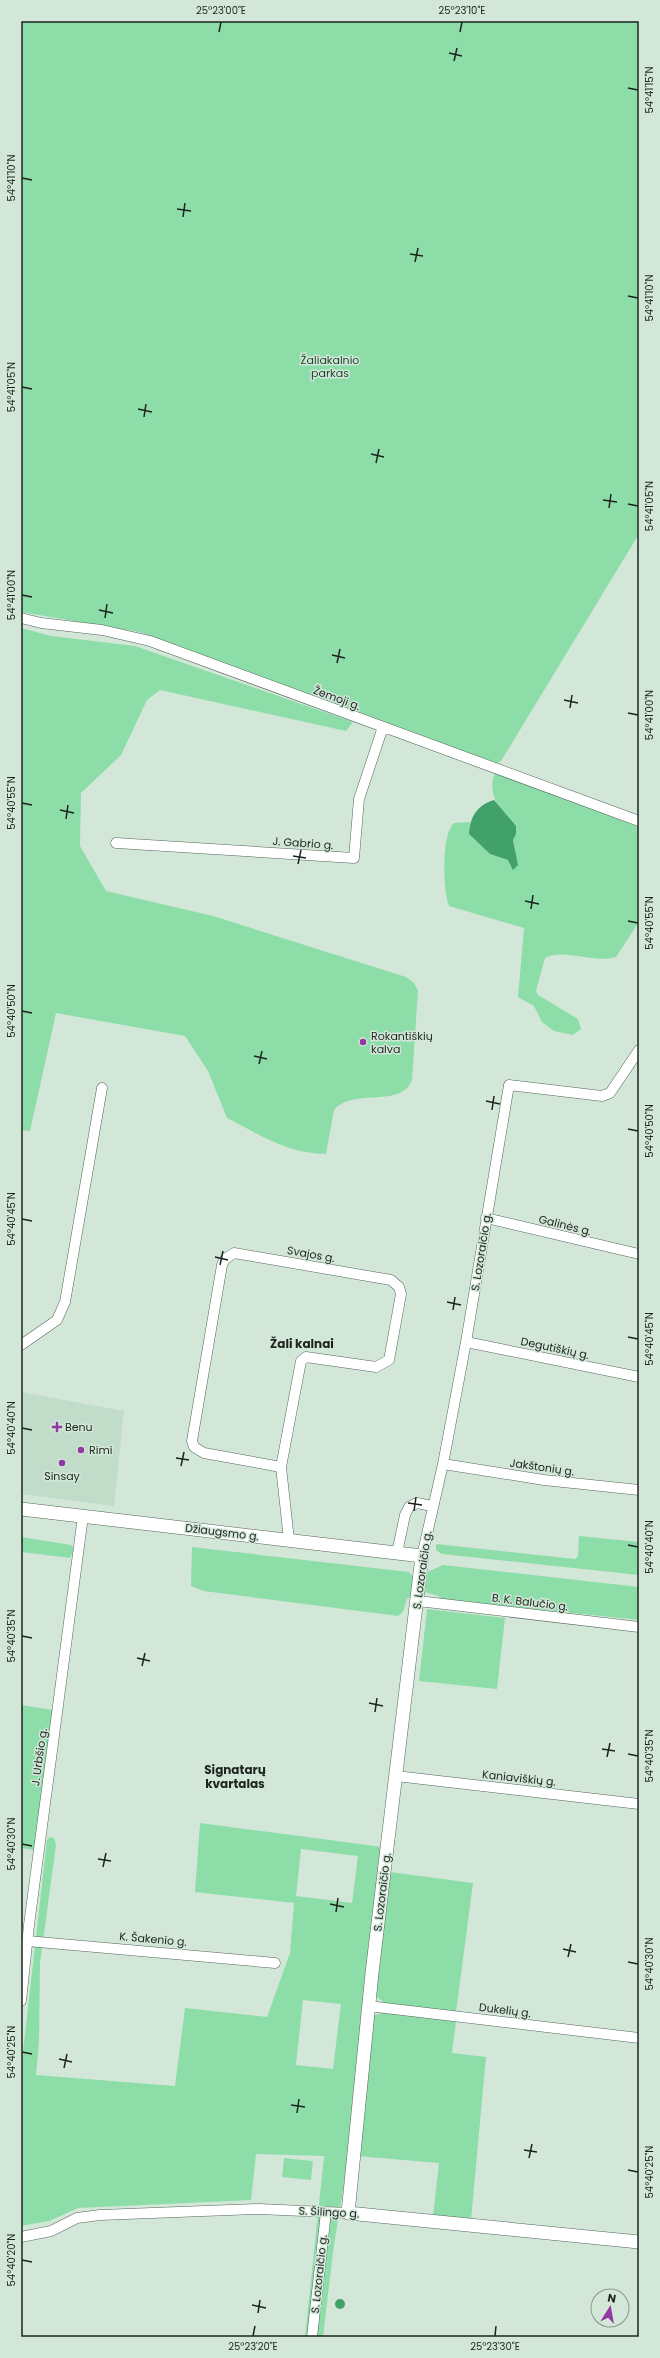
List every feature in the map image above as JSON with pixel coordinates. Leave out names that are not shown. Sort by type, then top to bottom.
[{"type":"street","name":"Žemoji g.","points":[[21,618],[41,623],[102,630],[150,641],[639,821]]},
{"type":"street","name":"J. Gabrio g.","points":[[116,843],[354,858],[359,798],[383,727]]},
{"type":"street","name":"S. Lozoraičio g.","points":[[348,2213],[368,2006],[418,1601],[422,1556],[432,1506],[443,1464],[466,1342],[509,1085],[602,1096],[610,1093],[639,1050]]},
{"type":"street","points":[[21,1345],[57,1320],[65,1302],[102,1088]]},
{"type":"street","name":"Galinės g.","points":[[486,1218],[639,1254]]},
{"type":"street","name":"Svajos g.","points":[[281,1467],[204,1453],[194,1447],[192,1441],[222,1265],[225,1259],[234,1253],[392,1280],[399,1287],[400,1294],[389,1360],[386,1363],[376,1367],[306,1357],[301,1361],[281,1467],[288,1540]]},
{"type":"street","name":"Degutiškių g.","points":[[466,1342],[639,1377]]},
{"type":"street","name":"Jakštonių g.","points":[[443,1464],[544,1480],[639,1490]]},
{"type":"street","points":[[397,1553],[405,1515],[409,1507],[416,1503],[432,1506]]},
{"type":"street","name":"Džiaugsmo g.","points":[[21,1509],[422,1556]]},
{"type":"street","name":"J. Urbšio g.","points":[[21,2001],[27,1941],[83,1516]]},
{"type":"street","name":"B. K. Balučio g.","points":[[418,1601],[639,1627]]},
{"type":"street","name":"Kaniaviškių g.","points":[[396,1776],[639,1804]]},
{"type":"street","name":"K. Šakenio g.","points":[[27,1941],[275,1963]]},
{"type":"street","name":"Dukelių g.","points":[[368,2006],[639,2038]]},
{"type":"street","name":"S. Šilingo g.","points":[[21,2236],[51,2230],[77,2218],[100,2214],[258,2209],[348,2213],[639,2242]]},
{"type":"street","name":"S. Lozoraičio g.","points":[[312,2337],[326,2212]]},
{"type":"shaded area","points":[[494,800],[516,826],[516,834],[513,840],[518,865],[513,870],[508,860],[490,854],[469,834],[471,822],[476,812],[483,805]]},
{"type":"shaded area","points":[[21,1392],[124,1411],[114,1506],[21,1494]]},
{"type":"shaded area","points":[[338,2299],[342,2299],[344,2300],[344,2308],[338,2309],[335,2306],[335,2302]]},
{"type":"green space","name":"Žaliakalnio parkas","points":[[21,21],[639,21],[639,534],[501,761],[495,764],[139,632],[21,612]]},
{"type":"green space","points":[[21,628],[51,636],[135,646],[353,722],[346,731],[160,690],[147,700],[121,755],[81,793],[80,846],[106,891],[213,916],[406,977],[414,983],[418,991],[412,1080],[406,1089],[398,1094],[353,1100],[343,1103],[334,1110],[326,1154],[312,1153],[286,1147],[227,1118],[208,1071],[185,1036],[56,1013],[30,1131],[21,1130]]},
{"type":"green space","points":[[495,773],[639,827],[639,922],[616,957],[598,959],[570,955],[552,955],[545,958],[536,991],[538,995],[578,1019],[581,1029],[573,1035],[554,1031],[542,1022],[534,1006],[518,997],[524,928],[449,906],[445,888],[444,863],[447,838],[454,823],[470,822],[469,834],[490,854],[508,860],[515,850],[513,840],[516,834],[512,821],[498,807],[493,793],[492,786]]},
{"type":"green space","points":[[579,1536],[639,1542],[639,1575],[442,1554],[436,1550],[436,1544],[575,1559],[578,1556]]},
{"type":"green space","points":[[21,1537],[71,1545],[74,1549],[70,1558],[21,1552]]},
{"type":"green space","points":[[192,1547],[409,1572],[415,1579],[413,1596],[407,1599],[403,1612],[398,1616],[204,1591],[191,1586]]},
{"type":"green space","points":[[443,1565],[639,1587],[639,1620],[440,1599],[438,1596],[425,1592],[427,1572]]},
{"type":"green space","points":[[427,1609],[505,1618],[497,1689],[419,1681]]},
{"type":"green space","points":[[21,1705],[53,1710],[34,1850],[21,1848]]},
{"type":"green space","points":[[200,1823],[382,1847],[349,2155],[334,2244],[323,2337],[305,2337],[324,2156],[256,2154],[251,2200],[78,2208],[49,2221],[21,2226],[21,2069],[47,1840],[50,1837],[54,1838],[56,1845],[40,1963],[39,2042],[36,2075],[175,2086],[185,2008],[267,2017],[290,1953],[294,1903],[195,1892]],"holes":[[[301,1849],[358,1856],[352,1903],[296,1896]],[[303,2000],[341,2004],[333,2069],[296,2065]]]},
{"type":"green space","points":[[390,1872],[473,1883],[456,2012],[385,2004],[374,1994]]},
{"type":"green space","points":[[386,2012],[456,2021],[452,2053],[486,2057],[471,2220],[433,2216],[439,2163],[357,2156],[372,2019],[375,2015]]},
{"type":"green space","points":[[284,2158],[313,2161],[311,2180],[282,2177]]},
{"type":"place","name":"Rokantiškių kalva","points":[[363,1042]]},
{"type":"place","name":"Benu","points":[[57,1427]]},
{"type":"place","name":"Rimi","points":[[81,1450]]},
{"type":"place","name":"Sinsay","points":[[62,1463]]},
{"type":"district","name":"Žali kalnai","points":[[302,1343]]},
{"type":"district","name":"Signatarų kvartalas","points":[[235,1776]]}]
